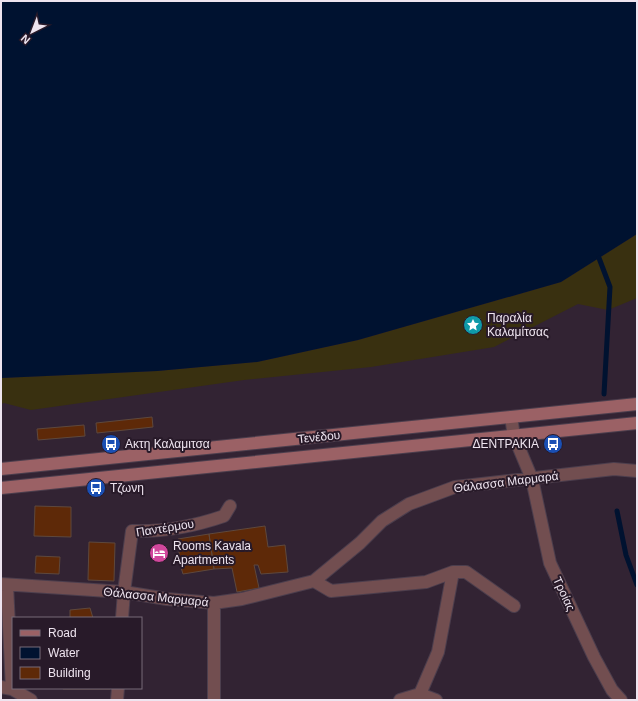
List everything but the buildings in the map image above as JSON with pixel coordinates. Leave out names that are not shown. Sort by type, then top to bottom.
[{"type":"main road","name":"Τενέδου","points":[[1,469],[637,404]]},
{"type":"main road","name":"Τενέδου","points":[[1,488],[637,423]]},
{"type":"street","name":"Τροίας","points":[[511,417],[514,436],[532,479],[550,563],[594,657],[612,690],[621,700]]},
{"type":"street","name":"Θάλασσα Μαρμαρά","points":[[4,584],[124,592],[167,599],[214,603],[242,599],[314,581],[360,543],[382,521],[409,504],[455,487],[614,470],[637,471]]},
{"type":"street","name":"Παντέρμου","points":[[122,617],[132,531],[153,531],[212,520],[224,516],[230,506]]},
{"type":"street","points":[[314,581],[330,591],[426,582],[453,572],[466,572],[514,606]]},
{"type":"street","points":[[420,694],[438,652],[453,572]]},
{"type":"street","points":[[4,584],[6,688],[31,700]]},
{"type":"street","points":[[214,603],[214,700]]},
{"type":"street","points":[[117,700],[118,689]]},
{"type":"street","points":[[400,700],[420,694],[436,700]]},
{"type":"sand","name":"Παραλία Καλαμίτσας","points":[[637,234],[637,298],[608,310],[578,304],[494,347],[371,367],[244,380],[31,410],[4,403],[1,404],[1,378],[157,371],[257,362],[358,340],[561,282]]},
{"type":"water","points":[[1,1],[637,1],[637,234],[561,282],[358,340],[257,362],[157,371],[1,378]]},
{"type":"waterway","points":[[599,258],[610,287],[604,394]]},
{"type":"waterway","points":[[617,511],[626,555],[637,585]]},
{"type":"place","name":"Παραλία Καλαμίτσας","points":[[473,325]]},
{"type":"place","name":"Ακτη Καλαμιτσα","points":[[111,444]]},
{"type":"place","name":"ΔΕΝΤΡΑΚΙΑ","points":[[553,444]]},
{"type":"place","name":"Τζωνη","points":[[96,488]]},
{"type":"place","name":"Rooms Kavala Apartments","points":[[159,553]]}]
